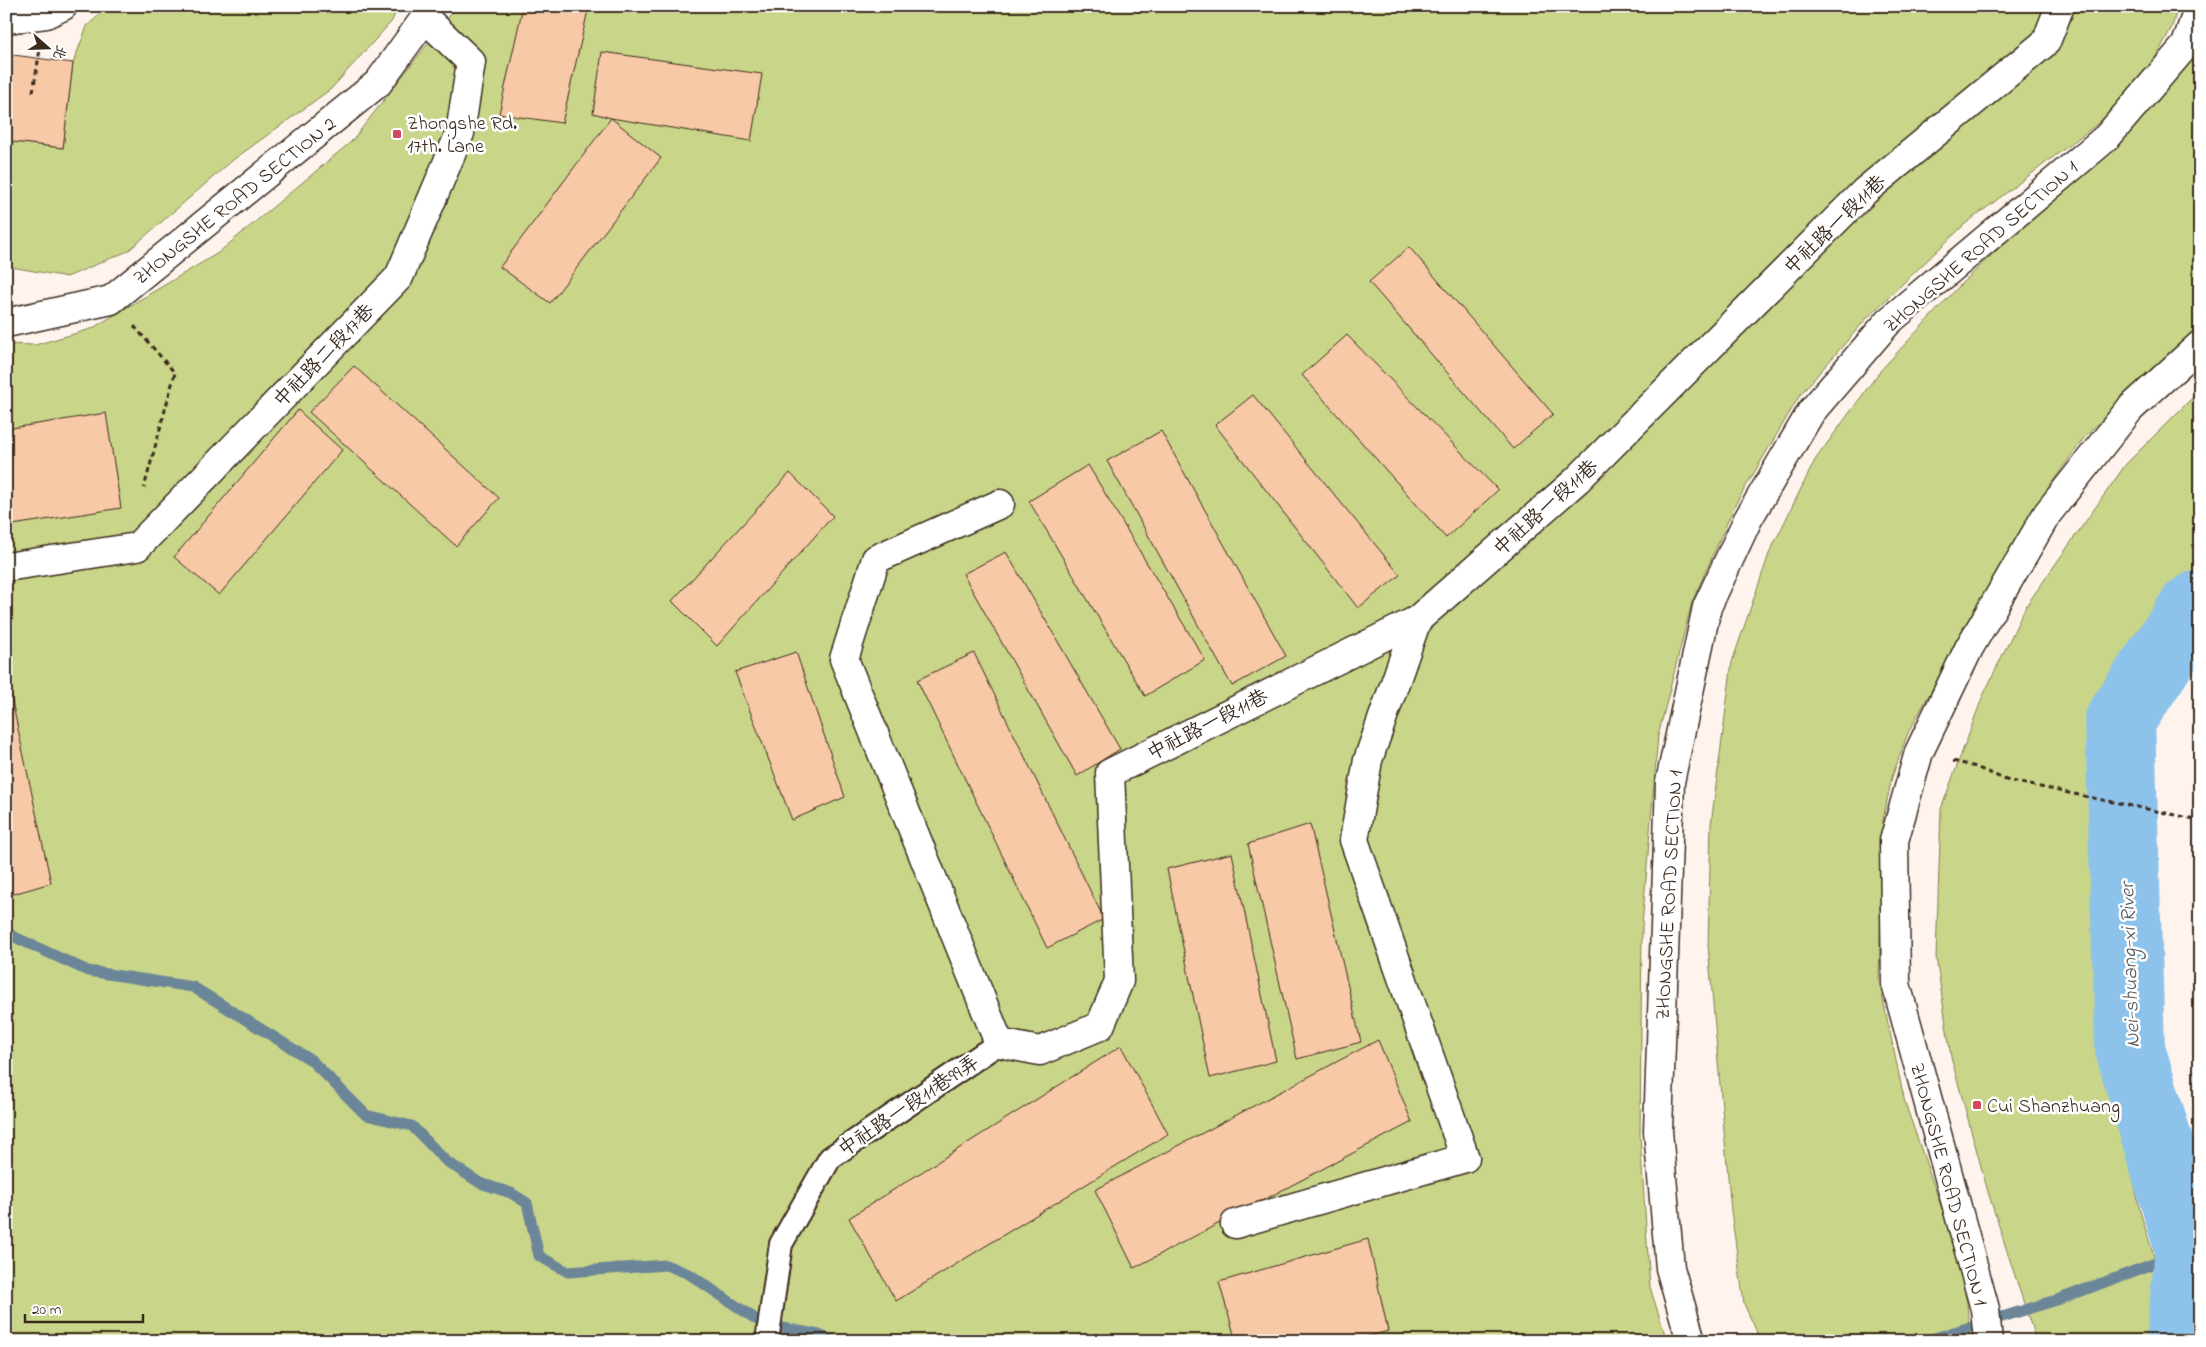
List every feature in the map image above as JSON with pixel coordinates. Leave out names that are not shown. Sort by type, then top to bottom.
[{"type":"street","name":"中社路一段11巷","points":[[999,1043],[1040,1051],[1100,1026],[1119,981],[1110,773],[1417,620],[1577,480],[1865,191],[2046,42],[2060,6]]},
{"type":"street","name":"ZHONGSHE ROAD SECTION 1","points":[[1691,1341],[1670,1268],[1658,1131],[1670,782],[1707,607],[1748,519],[1811,412],[1889,321],[2107,137],[2186,45],[2198,6]]},
{"type":"street","points":[[6,19],[54,10]]},
{"type":"street","name":"ZHONGSHE ROAD SECTION 2","points":[[6,323],[111,300],[378,83],[425,12]]},
{"type":"street","name":"中社路二段17巷","points":[[6,567],[137,547],[399,277],[460,133],[471,62],[425,12]]},
{"type":"street","name":"ZHONGSHE ROAD SECTION 1","points":[[1988,1341],[1985,1308],[1896,984],[1894,841],[1919,752],[1970,648],[2047,514],[2130,409],[2200,345]]},
{"type":"street","points":[[999,1043],[844,659],[876,559],[1000,504]]},
{"type":"street","points":[[1235,1224],[1465,1158],[1354,840],[1368,760],[1417,620]]},
{"type":"lane","name":"中社路一段11巷99弄","points":[[767,1341],[781,1244],[830,1158],[999,1043]]},
{"type":"path","points":[[33,92],[54,10]]},
{"type":"path","points":[[111,300],[175,373],[142,496]]},
{"type":"path","points":[[1919,752],[1976,767],[2006,780],[2200,820]]},
{"type":"green space","points":[[109,6],[398,6],[392,21],[331,89],[233,160],[128,251],[67,277],[6,266],[6,141],[63,148],[73,63],[87,26]]},
{"type":"green space","points":[[457,6],[2178,6],[2172,27],[2152,64],[2101,121],[1965,224],[1867,318],[1800,395],[1735,505],[1692,602],[1658,736],[1642,926],[1640,1137],[1650,1287],[1667,1341],[6,1341],[6,344],[35,345],[91,329],[218,253],[352,141]]},
{"type":"green space","points":[[2200,35],[2200,325],[2145,375],[2084,438],[2046,491],[1975,611],[1908,733],[1892,777],[1883,820],[1879,981],[1905,1103],[1955,1246],[1967,1303],[1970,1341],[1761,1341],[1744,1304],[1731,1211],[1708,946],[1711,824],[1732,662],[1769,554],[1815,460],[1880,371],[1962,283],[2049,201],[2128,133],[2176,78]]},
{"type":"green space","points":[[2200,390],[2200,595],[2146,646],[2113,694],[2101,767],[2110,927],[2113,1076],[2140,1211],[2160,1276],[2170,1341],[2036,1341],[1988,1192],[1951,1057],[1936,957],[1941,809],[1982,698],[2026,606],[2126,464]]},
{"type":"building","points":[[523,6],[589,6],[562,123],[499,114]]},
{"type":"building","points":[[602,52],[762,74],[751,141],[611,118],[593,113]]},
{"type":"building","points":[[6,54],[73,63],[63,148],[6,141]]},
{"type":"building","points":[[611,118],[661,158],[550,303],[500,267]]},
{"type":"building","points":[[1409,247],[1553,414],[1513,449],[1369,282]]},
{"type":"building","points":[[1347,335],[1498,490],[1446,538],[1302,375]]},
{"type":"building","points":[[354,366],[499,498],[456,546],[309,412]]},
{"type":"building","points":[[1253,395],[1400,575],[1358,608],[1215,425]]},
{"type":"building","points":[[298,410],[342,450],[219,595],[174,557]]},
{"type":"building","points":[[106,413],[121,508],[6,526],[6,429]]},
{"type":"building","points":[[1161,431],[1286,656],[1232,686],[1107,461]]},
{"type":"building","points":[[1088,465],[1205,660],[1145,696],[1029,501]]},
{"type":"building","points":[[790,473],[833,516],[717,646],[672,601]]},
{"type":"building","points":[[1006,552],[1120,749],[1077,776],[963,574]]},
{"type":"building","points":[[796,652],[845,797],[792,820],[735,672]]},
{"type":"building","points":[[974,653],[1104,919],[1047,948],[917,680]]},
{"type":"building","points":[[6,673],[51,883],[6,896]]},
{"type":"building","points":[[1310,824],[1361,1042],[1297,1059],[1248,844]]},
{"type":"building","points":[[1232,853],[1276,1061],[1210,1078],[1167,869]]},
{"type":"building","points":[[1378,1040],[1412,1122],[1134,1268],[1095,1190]]},
{"type":"building","points":[[1121,1046],[1168,1134],[896,1301],[849,1218]]},
{"type":"building","points":[[1368,1239],[1388,1331],[1352,1341],[1236,1341],[1219,1282]]},
{"type":"waterway","name":"Nei-shuang-xi River","points":[[2181,1341],[2190,1250],[2130,1049],[2120,720],[2193,609],[2200,605]]},
{"type":"waterway","points":[[6,933],[88,971],[193,987],[311,1060],[366,1115],[412,1126],[446,1161],[480,1183],[511,1193],[527,1203],[539,1256],[568,1272],[666,1265],[689,1274],[763,1324],[819,1335],[834,1341]]},
{"type":"waterway","points":[[1925,1341],[2060,1299],[2190,1250]]},
{"type":"place","name":"Zhongshe Rd. 17th. Lane","points":[[397,134]]},
{"type":"place","name":"Cui Shanzhuang","points":[[1977,1105]]}]
